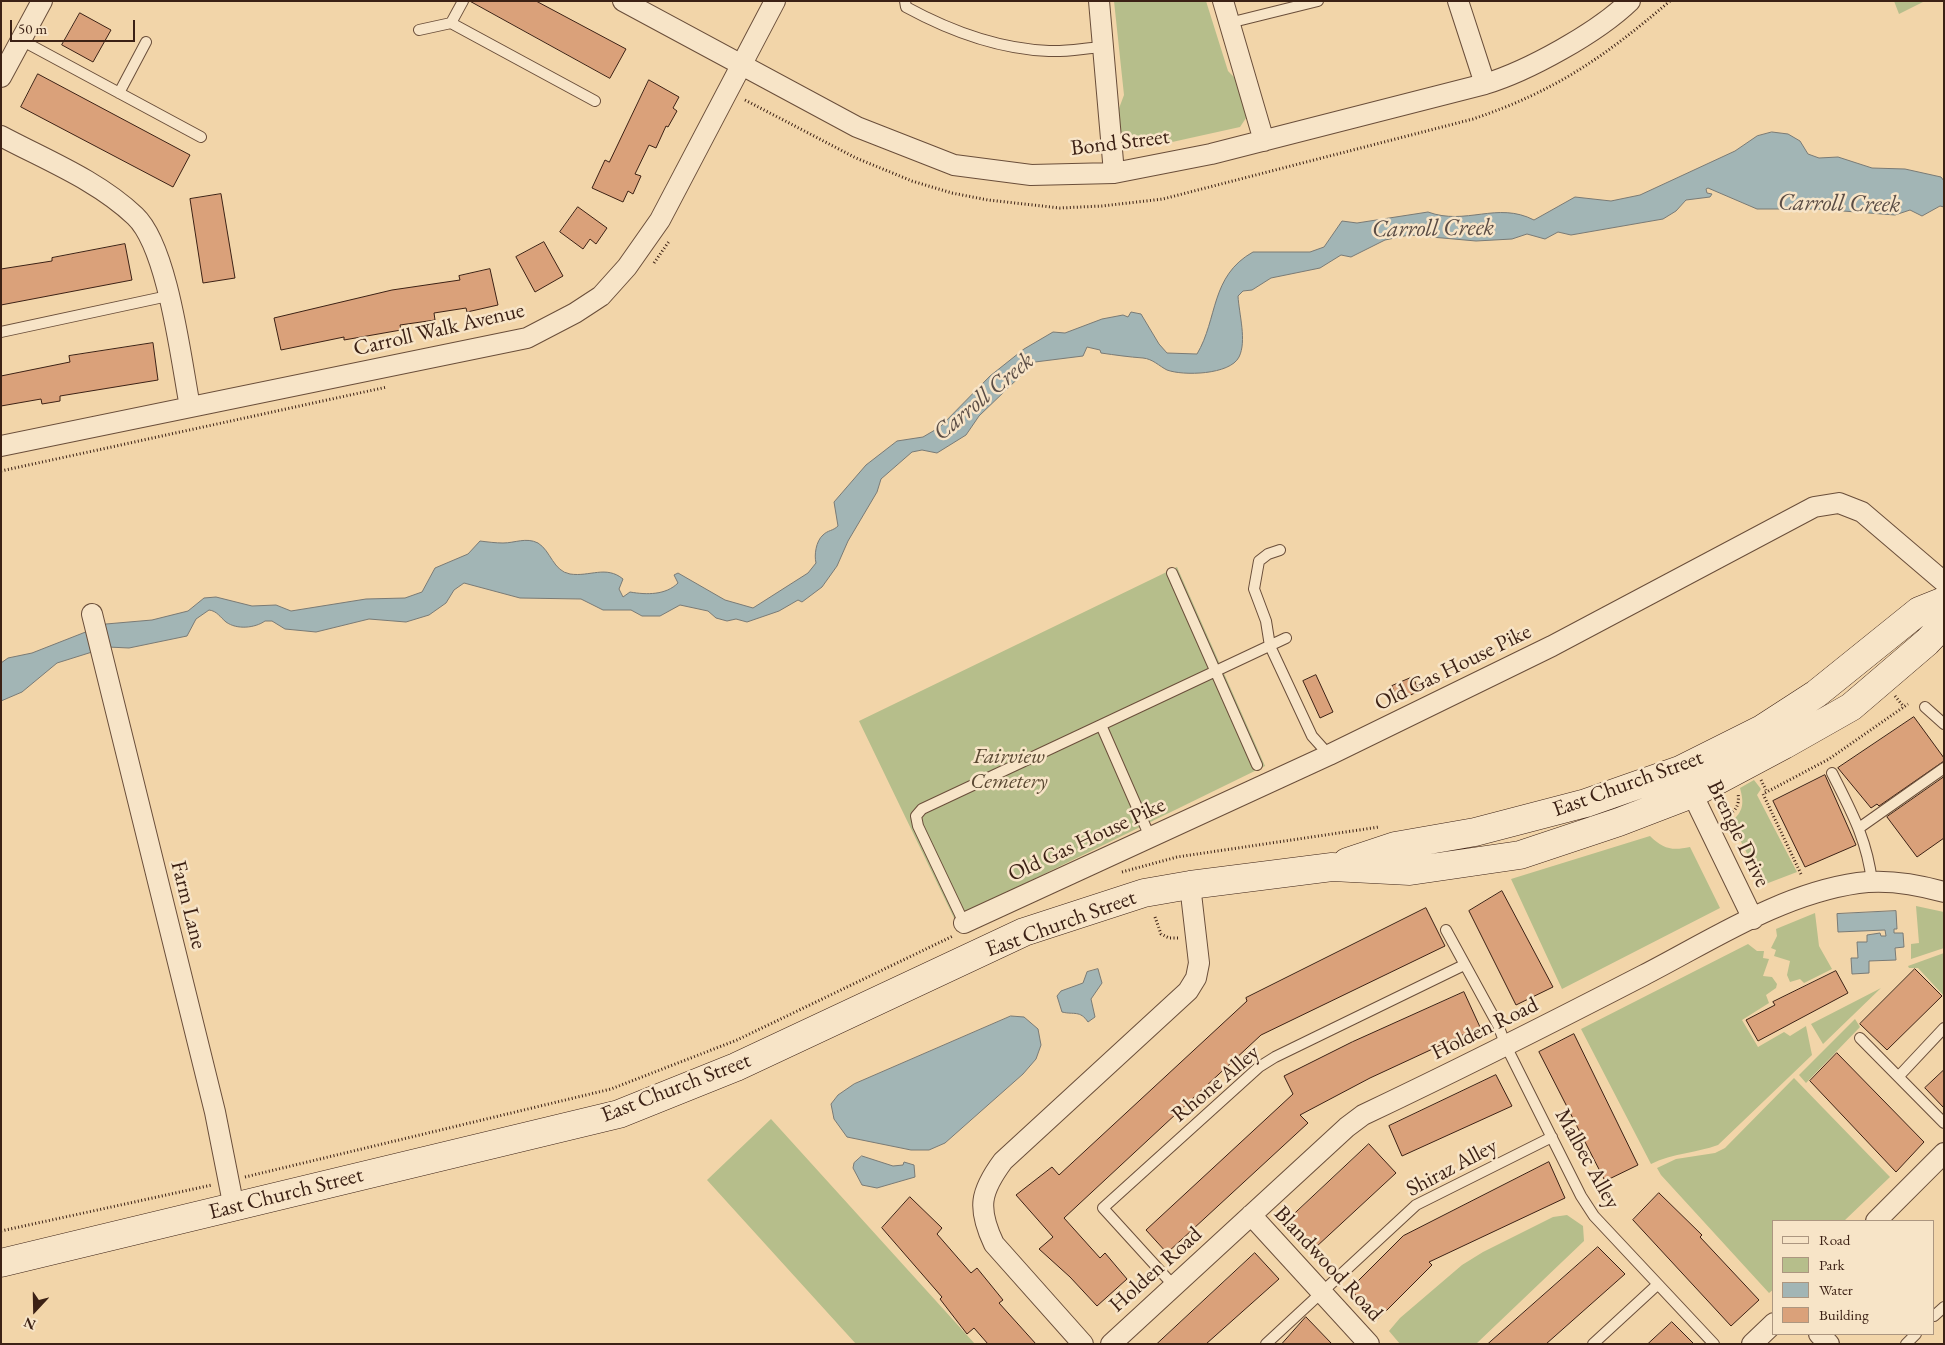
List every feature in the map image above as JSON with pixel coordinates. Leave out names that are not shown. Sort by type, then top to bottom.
[{"type":"main road","name":"East Church Street","points":[[1,1263],[619,1114],[736,1067],[1024,932],[1144,893],[1190,885],[1332,868],[1410,871],[1520,854],[1619,822],[1686,782],[1816,694],[1919,611],[1944,601]]},
{"type":"main road","name":"East Church Street","points":[[1686,782],[1851,707],[1944,624]]},
{"type":"street","points":[[1,77],[42,1]]},
{"type":"street","name":"Bond Street","points":[[623,1],[857,127],[954,165],[1031,175],[1114,173],[1210,154],[1485,84],[1512,76],[1612,19],[1630,1]]},
{"type":"street","name":"Carroll Walk Avenue","points":[[1,446],[527,338],[575,313],[601,296],[627,268],[660,220],[775,1]]},
{"type":"street","points":[[1099,1],[1114,173]]},
{"type":"street","points":[[1223,1],[1264,140]]},
{"type":"street","points":[[1458,1],[1485,84]]},
{"type":"street","points":[[1,136],[100,188],[136,217],[154,244],[168,296],[190,407]]},
{"type":"street","name":"Old Gas House Pike","points":[[964,923],[1329,756],[1552,646],[1814,507],[1838,503],[1862,512],[1944,582]]},
{"type":"street","name":"Farm Lane","points":[[92,614],[215,1112],[234,1208]]},
{"type":"street","name":"Brengle Drive","points":[[1686,782],[1754,919]]},
{"type":"street","name":"Holden Road","points":[[1111,1344],[1347,1127],[1363,1116],[1506,1046],[1797,898],[1858,883],[1886,881],[1923,886],[1944,892]]},
{"type":"street","points":[[1083,1344],[994,1244],[987,1230],[984,1212],[984,1192],[1003,1161],[1188,991],[1196,978],[1199,963],[1190,885]]},
{"type":"street","points":[[1877,1220],[1944,1153]]},
{"type":"street","name":"Blandwood Road","points":[[1251,1216],[1369,1344]]},
{"type":"street","points":[[1752,1344],[1772,1325]]},
{"type":"lane","points":[[451,23],[463,1]]},
{"type":"lane","points":[[905,1],[906,8],[939,25],[992,42],[1049,51],[1103,47]]},
{"type":"lane","points":[[1229,23],[1318,1]]},
{"type":"lane","points":[[419,30],[451,23],[595,101]]},
{"type":"lane","points":[[21,40],[201,137]]},
{"type":"lane","points":[[119,93],[146,42]]},
{"type":"lane","points":[[1,332],[168,296]]},
{"type":"lane","points":[[1280,550],[1268,554],[1259,561],[1254,589],[1266,621],[1270,646],[1312,736],[1329,756]]},
{"type":"lane","points":[[1172,573],[1257,765]]},
{"type":"lane","points":[[964,923],[918,826],[916,816],[922,809],[1286,638]]},
{"type":"lane","points":[[1926,707],[1944,724]]},
{"type":"lane","points":[[1101,725],[1150,837]]},
{"type":"lane","points":[[1859,828],[1944,768]]},
{"type":"lane","points":[[1832,774],[1859,828],[1868,853],[1872,882]]},
{"type":"lane","points":[[1446,930],[1498,1025],[1506,1046]]},
{"type":"lane","name":"Rhone Alley","points":[[1174,1286],[1103,1208],[1259,1067],[1275,1057],[1464,965]]},
{"type":"lane","points":[[1899,1076],[1944,1028]]},
{"type":"lane","points":[[1860,1038],[1944,1123]]},
{"type":"lane","name":"Malbec Alley","points":[[1506,1046],[1581,1196],[1594,1216],[1714,1344]]},
{"type":"lane","name":"Shiraz Alley","points":[[1266,1344],[1416,1205],[1552,1136]]},
{"type":"lane","points":[[1593,1344],[1657,1285]]},
{"type":"lane","points":[[1906,1344],[1915,1335]]},
{"type":"path","points":[[1801,874],[1763,794],[1829,759],[1908,704]]},
{"type":"path","points":[[1724,818],[1733,813],[1738,806],[1737,790]]},
{"type":"path","points":[[1155,917],[1161,934],[1169,938],[1181,938]]},
{"type":"path","points":[[1,1231],[218,1183]]},
{"type":"green space","points":[[1114,1],[1206,1],[1228,71],[1239,82],[1248,115],[1240,127],[1136,150],[1122,145],[1118,111],[1124,95]]},
{"type":"green space","points":[[1894,1],[1925,1],[1899,14]]},
{"type":"green space","name":"Fairview Cemetery","points":[[1177,567],[1265,766],[954,918],[859,721]]},
{"type":"green space","points":[[1754,780],[1761,789],[1757,795],[1797,872],[1763,885],[1731,822],[1741,810],[1742,798],[1740,788]]},
{"type":"green space","points":[[1650,836],[1659,844],[1668,848],[1690,847],[1720,908],[1562,989],[1511,879]]},
{"type":"green space","points":[[1916,906],[1944,912],[1944,948],[1911,959],[1911,944],[1919,943]]},
{"type":"green space","points":[[1815,913],[1819,946],[1832,969],[1804,983],[1800,979],[1790,982],[1787,975],[1790,961],[1774,956],[1776,950],[1771,948],[1777,936],[1776,929]]},
{"type":"green space","points":[[1748,944],[1757,951],[1764,951],[1763,958],[1769,959],[1763,976],[1772,977],[1777,984],[1776,988],[1766,995],[1769,1003],[1742,1020],[1758,1047],[1784,1032],[1790,1036],[1806,1026],[1812,1055],[1718,1145],[1659,1160],[1651,1164],[1581,1029]]},
{"type":"green space","points":[[1944,953],[1944,996],[1918,968],[1909,968],[1908,966]]},
{"type":"green space","points":[[1881,988],[1823,1044],[1811,1024]]},
{"type":"green space","points":[[1855,1019],[1860,1027],[1806,1083],[1799,1075]]},
{"type":"green space","points":[[1794,1078],[1890,1177],[1845,1220],[1772,1220],[1772,1291],[1769,1293],[1661,1175],[1657,1168],[1676,1159],[1715,1153],[1725,1148]]},
{"type":"green space","points":[[771,1119],[975,1344],[856,1344],[707,1180]]},
{"type":"green space","points":[[1567,1215],[1583,1226],[1584,1241],[1476,1344],[1400,1344],[1389,1331],[1400,1318],[1462,1265],[1483,1252],[1553,1217]]},
{"type":"water","name":"Carroll Creek","points":[[1772,132],[1788,134],[1800,141],[1808,154],[1819,158],[1838,157],[1872,168],[1905,169],[1941,177],[1944,181],[1944,207],[1940,206],[1922,216],[1910,210],[1895,215],[1817,209],[1757,209],[1708,188],[1706,189],[1707,193],[1712,194],[1710,197],[1686,200],[1676,211],[1663,219],[1571,235],[1558,232],[1545,239],[1527,234],[1512,239],[1476,241],[1409,235],[1385,240],[1351,257],[1341,255],[1320,268],[1271,278],[1252,290],[1243,291],[1238,296],[1242,335],[1241,351],[1234,363],[1216,371],[1174,372],[1147,359],[1101,353],[1100,350],[1087,347],[1083,356],[1035,362],[979,416],[966,435],[937,453],[922,450],[912,452],[881,479],[877,492],[848,541],[837,566],[822,587],[802,602],[798,600],[779,611],[747,622],[736,619],[727,621],[716,618],[708,611],[680,605],[660,616],[642,616],[631,610],[603,610],[581,599],[520,598],[464,583],[454,590],[446,603],[429,615],[406,622],[369,619],[316,632],[285,629],[272,621],[265,621],[251,627],[230,625],[218,614],[209,610],[196,619],[187,636],[129,648],[108,647],[57,663],[22,692],[1,701],[1,663],[8,658],[32,653],[106,624],[152,620],[188,611],[204,598],[216,597],[252,606],[276,605],[291,611],[366,599],[405,598],[422,592],[435,568],[468,554],[480,541],[503,543],[534,541],[546,551],[556,565],[564,572],[577,575],[604,572],[617,575],[623,579],[619,589],[623,597],[630,592],[649,594],[668,590],[678,583],[674,575],[678,573],[725,600],[753,608],[808,573],[816,563],[815,552],[817,544],[825,533],[838,526],[834,502],[866,465],[897,441],[923,437],[940,427],[990,376],[1024,349],[1053,332],[1065,333],[1102,319],[1123,315],[1128,317],[1131,312],[1141,314],[1159,344],[1167,353],[1197,354],[1204,341],[1222,286],[1229,273],[1239,262],[1253,252],[1310,252],[1324,247],[1342,221],[1357,223],[1428,212],[1442,216],[1507,213],[1534,220],[1575,197],[1611,201],[1640,195],[1735,151],[1757,136]]},
{"type":"water","points":[[1896,911],[1897,929],[1894,929],[1894,933],[1903,933],[1904,947],[1895,948],[1896,960],[1869,961],[1869,973],[1852,974],[1851,958],[1858,958],[1857,942],[1867,942],[1867,935],[1880,933],[1881,936],[1886,936],[1885,930],[1838,932],[1837,914]]},
{"type":"water","points":[[1098,969],[1102,983],[1091,999],[1095,1017],[1088,1022],[1079,1014],[1062,1012],[1057,996],[1061,991],[1083,983],[1087,972]]},
{"type":"water","points":[[1011,1016],[1024,1017],[1038,1029],[1041,1045],[1036,1059],[1023,1074],[945,1143],[929,1150],[911,1150],[847,1137],[834,1119],[831,1104],[838,1095],[854,1084]]},
{"type":"water","points":[[862,1156],[893,1166],[903,1165],[904,1162],[914,1165],[915,1177],[877,1188],[862,1185],[853,1168],[854,1163]]},
{"type":"building","points":[[470,1],[536,1],[626,49],[610,78]]},
{"type":"building","points":[[80,13],[111,30],[93,62],[62,45]]},
{"type":"building","points":[[38,74],[190,155],[173,187],[21,107]]},
{"type":"building","points":[[649,80],[679,97],[673,108],[677,111],[668,127],[666,126],[656,148],[649,145],[635,174],[641,176],[633,194],[628,191],[623,202],[592,188],[605,160],[609,162]]},
{"type":"building","points":[[221,194],[235,278],[203,283],[190,199]]},
{"type":"building","points":[[578,207],[607,228],[596,244],[590,239],[583,249],[560,232]]},
{"type":"building","points":[[544,242],[563,276],[535,292],[516,257]]},
{"type":"building","points":[[125,244],[132,280],[1,305],[1,269],[52,261],[52,258]]},
{"type":"building","points":[[490,269],[498,305],[467,312],[466,308],[434,313],[435,320],[400,325],[401,330],[344,340],[344,337],[281,350],[274,318],[392,290],[460,280],[459,276]]},
{"type":"building","points":[[153,343],[158,380],[60,396],[60,401],[42,404],[41,399],[1,406],[1,376],[70,362],[69,356]]},
{"type":"building","points":[[1316,675],[1333,712],[1320,718],[1303,681]]},
{"type":"building","points":[[1413,677],[1419,691],[1398,701],[1392,686]]},
{"type":"building","points":[[1914,717],[1944,758],[1944,761],[1879,806],[1877,804],[1871,808],[1838,768]]},
{"type":"building","points":[[1825,775],[1856,845],[1805,867],[1773,801]]},
{"type":"building","points":[[1944,777],[1944,838],[1917,857],[1887,817]]},
{"type":"building","points":[[1502,891],[1553,987],[1516,1005],[1469,911]]},
{"type":"building","points":[[1426,908],[1445,946],[1261,1035],[1064,1218],[1100,1258],[1105,1253],[1127,1279],[1097,1306],[1070,1277],[1039,1249],[1053,1237],[1016,1195],[1052,1167],[1059,1175],[1247,1001],[1246,998]]},
{"type":"building","points":[[1915,969],[1942,996],[1887,1050],[1860,1024]]},
{"type":"building","points":[[1836,971],[1848,993],[1758,1041],[1746,1020],[1775,1005],[1773,1002]]},
{"type":"building","points":[[1464,992],[1480,1027],[1370,1078],[1300,1115],[1308,1123],[1167,1253],[1146,1230],[1293,1094],[1284,1076],[1352,1042]]},
{"type":"building","points":[[1574,1034],[1638,1165],[1605,1181],[1539,1052]]},
{"type":"building","points":[[1837,1053],[1924,1142],[1896,1172],[1810,1081]]},
{"type":"building","points":[[1944,1070],[1944,1108],[1925,1088]]},
{"type":"building","points":[[1496,1075],[1512,1106],[1402,1156],[1389,1126]]},
{"type":"building","points":[[1369,1144],[1396,1173],[1316,1247],[1288,1220]]},
{"type":"building","points":[[1549,1162],[1565,1198],[1429,1262],[1432,1265],[1378,1319],[1350,1289],[1403,1236]]},
{"type":"building","points":[[1659,1193],[1702,1235],[1700,1237],[1759,1300],[1731,1326],[1633,1220]]},
{"type":"building","points":[[910,1197],[942,1228],[937,1234],[971,1273],[977,1268],[1003,1300],[999,1303],[1036,1344],[988,1344],[974,1328],[967,1334],[940,1299],[942,1297],[882,1228]]},
{"type":"building","points":[[1598,1247],[1625,1274],[1546,1344],[1488,1344]]},
{"type":"building","points":[[1255,1253],[1279,1279],[1206,1344],[1157,1344]]},
{"type":"building","points":[[1306,1317],[1332,1344],[1282,1344]]},
{"type":"building","points":[[1672,1322],[1694,1344],[1648,1344]]}]
